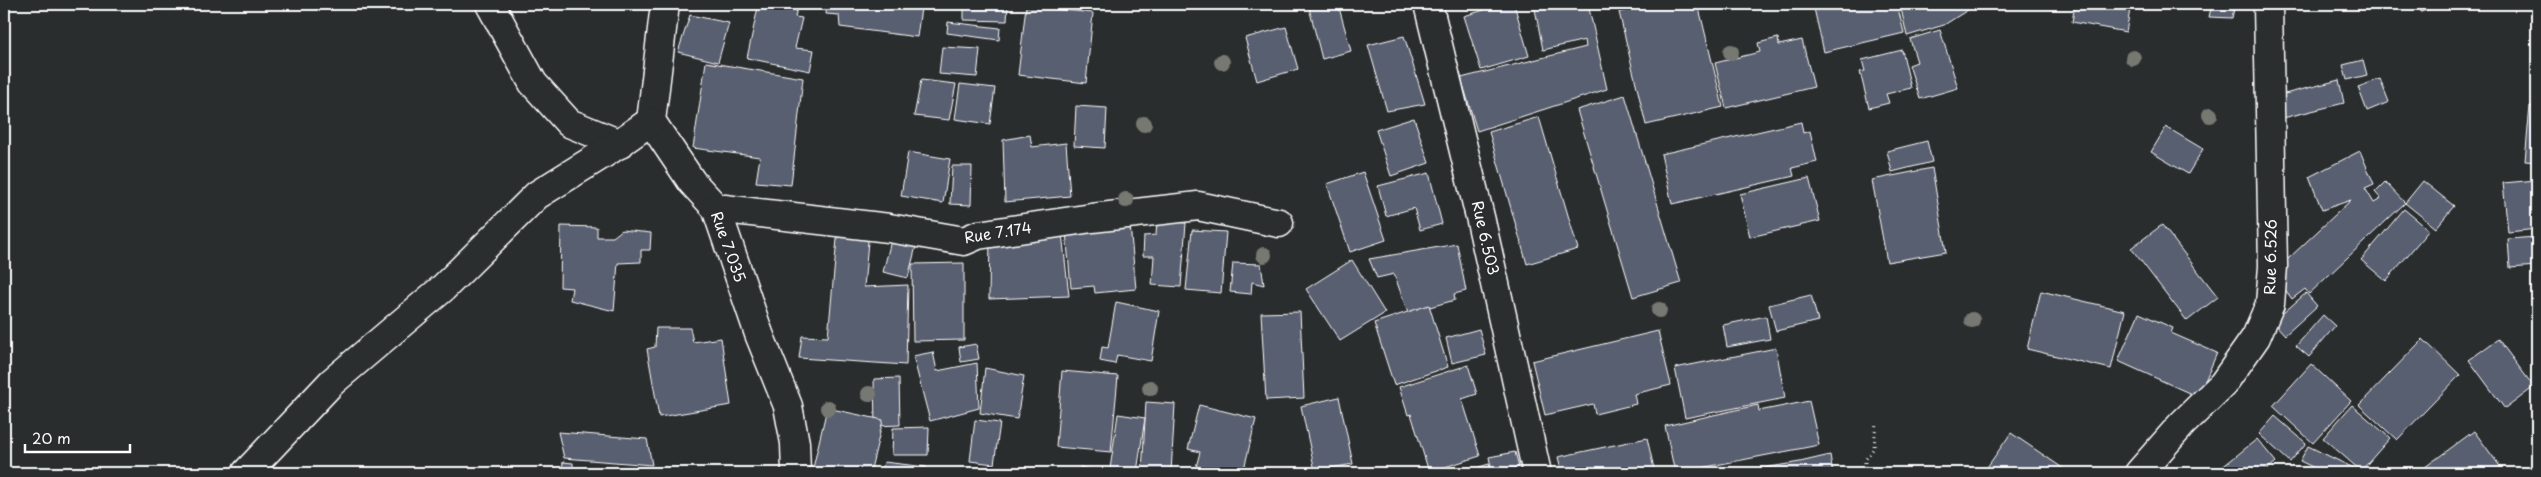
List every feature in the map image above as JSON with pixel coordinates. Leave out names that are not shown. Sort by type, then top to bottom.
[{"type":"street","points":[[490,4],[532,83],[569,123],[585,166]]},
{"type":"street","points":[[246,473],[332,382],[443,288],[538,195],[620,144],[651,122],[665,4]]},
{"type":"street","name":"Rue 6.503","points":[[1428,4],[1481,221],[1537,473]]},
{"type":"street","name":"Rue 6.526","points":[[2139,473],[2182,424],[2223,384],[2256,336],[2270,304],[2273,266],[2268,4]]},
{"type":"street","name":"Rue 7.035","points":[[651,122],[692,182],[716,208],[759,334],[788,406],[796,443],[796,473]]},
{"type":"street","points":[[569,123],[620,144]]},
{"type":"street","name":"Rue 7.174","points":[[716,208],[889,228],[964,241],[978,235],[1082,219],[1198,206],[1279,223]]},
{"type":"path","points":[[1865,473],[1865,460],[1874,448],[1876,422]]},
{"type":"building","points":[[745,4],[798,4],[795,17],[802,18],[795,48],[814,50],[810,71],[747,58],[758,7]]},
{"type":"building","points":[[827,4],[933,4],[933,9],[921,8],[917,37],[840,27],[839,15],[826,14]]},
{"type":"building","points":[[957,4],[1008,4],[1007,21],[964,20],[964,6]]},
{"type":"building","points":[[1308,4],[1338,4],[1351,51],[1322,59]]},
{"type":"building","points":[[1504,4],[1514,4],[1529,56],[1481,70],[1464,16]]},
{"type":"building","points":[[1534,4],[1588,4],[1607,89],[1477,131],[1461,78],[1586,47],[1585,40],[1543,50]]},
{"type":"building","points":[[1634,4],[1698,4],[1723,107],[1646,125],[1619,12],[1635,9]]},
{"type":"building","points":[[1813,4],[1897,4],[1904,33],[1824,52]]},
{"type":"building","points":[[1900,4],[1977,4],[1944,25],[1907,36]]},
{"type":"building","points":[[2075,4],[2131,4],[2126,32],[2072,22]]},
{"type":"building","points":[[2212,4],[2235,4],[2232,18],[2209,17]]},
{"type":"building","points":[[2419,4],[2445,4],[2421,12]]},
{"type":"building","points":[[1026,6],[1093,13],[1086,83],[1018,75]]},
{"type":"building","points":[[690,15],[729,23],[718,62],[678,52]]},
{"type":"building","points":[[948,22],[1000,28],[999,40],[947,33]]},
{"type":"building","points":[[1286,27],[1298,69],[1257,81],[1245,38]]},
{"type":"building","points":[[1940,30],[1958,88],[1920,99],[1909,65],[1917,62],[1910,39]]},
{"type":"building","points":[[1404,36],[1425,104],[1387,111],[1368,45]]},
{"type":"building","points":[[1778,38],[1779,45],[1802,40],[1814,87],[1726,108],[1715,63],[1760,52],[1758,43]]},
{"type":"building","points":[[942,47],[980,49],[977,77],[939,74]]},
{"type":"building","points":[[1902,50],[1911,88],[1886,94],[1889,103],[1869,108],[1860,72],[1865,71],[1862,60]]},
{"type":"building","points":[[2363,60],[2367,75],[2347,80],[2343,65]]},
{"type":"building","points":[[706,62],[803,78],[791,185],[756,182],[760,157],[693,148]]},
{"type":"building","points":[[2380,79],[2389,102],[2367,111],[2358,87]]},
{"type":"building","points":[[921,80],[956,84],[949,120],[914,116]]},
{"type":"building","points":[[2339,80],[2344,103],[2279,119],[2273,97]]},
{"type":"building","points":[[960,84],[995,88],[990,124],[955,119]]},
{"type":"building","points":[[1625,95],[1681,283],[1633,297],[1577,110]]},
{"type":"building","points":[[1076,106],[1107,108],[1105,148],[1074,146]]},
{"type":"building","points":[[2530,106],[2537,107],[2537,162],[2525,161]]},
{"type":"building","points":[[1539,117],[1578,249],[1527,264],[1489,132]]},
{"type":"building","points":[[1414,118],[1429,163],[1391,176],[1376,130]]},
{"type":"building","points":[[1801,122],[1803,133],[1810,131],[1817,162],[1792,168],[1794,176],[1672,204],[1661,154]]},
{"type":"building","points":[[2166,127],[2203,149],[2188,174],[2151,152]]},
{"type":"building","points":[[1030,135],[1032,147],[1066,143],[1070,196],[1005,202],[1003,140]]},
{"type":"building","points":[[1927,141],[1932,162],[1892,172],[1887,151]]},
{"type":"building","points":[[2360,151],[2374,184],[2365,188],[2374,203],[2381,199],[2375,192],[2385,182],[2405,203],[2309,294],[2305,289],[2292,299],[2273,273],[2351,200],[2322,210],[2309,177]]},
{"type":"building","points":[[908,152],[950,159],[943,203],[901,196]]},
{"type":"building","points":[[952,166],[972,166],[971,205],[950,204]]},
{"type":"building","points":[[1932,168],[1946,252],[1887,262],[1872,180]]},
{"type":"building","points":[[1363,172],[1386,240],[1350,252],[1327,184]]},
{"type":"building","points":[[1429,173],[1442,224],[1420,230],[1414,208],[1386,216],[1378,186]]},
{"type":"building","points":[[1809,178],[1820,221],[1750,237],[1740,194]]},
{"type":"building","points":[[2537,180],[2537,229],[2508,232],[2503,183]]},
{"type":"building","points":[[2423,181],[2454,206],[2436,228],[2405,203]]},
{"type":"building","points":[[2404,209],[2429,230],[2386,281],[2361,260]]},
{"type":"building","points":[[1129,214],[1136,289],[1095,293],[1094,286],[1071,288],[1065,220]]},
{"type":"building","points":[[1157,220],[1186,223],[1181,287],[1152,285],[1154,256],[1143,256],[1144,236],[1156,235]]},
{"type":"building","points":[[2162,225],[2218,297],[2187,321],[2131,248]]},
{"type":"building","points":[[561,226],[597,227],[597,237],[613,237],[622,230],[651,233],[650,250],[641,250],[641,262],[618,263],[614,311],[570,300],[572,288],[560,287]]},
{"type":"building","points":[[838,228],[869,230],[864,287],[908,285],[906,365],[799,358],[802,336],[828,337]]},
{"type":"building","points":[[1192,230],[1226,232],[1221,293],[1186,290]]},
{"type":"building","points":[[893,233],[918,238],[908,278],[883,272]]},
{"type":"building","points":[[1062,233],[1069,296],[989,299],[990,236]]},
{"type":"building","points":[[2537,237],[2537,266],[2510,268],[2508,239]]},
{"type":"building","points":[[1457,244],[1466,291],[1454,294],[1455,300],[1408,313],[1394,274],[1377,278],[1369,259]]},
{"type":"building","points":[[1352,260],[1385,313],[1340,341],[1306,289]]},
{"type":"building","points":[[964,263],[964,340],[913,341],[912,264]]},
{"type":"building","points":[[1233,263],[1261,264],[1264,285],[1252,282],[1251,294],[1230,292]]},
{"type":"building","points":[[2041,291],[2125,311],[2111,369],[2027,349]]},
{"type":"building","points":[[2306,293],[2317,306],[2285,335],[2273,322]]},
{"type":"building","points":[[1811,295],[1818,321],[1776,331],[1769,305]]},
{"type":"building","points":[[1116,302],[1159,311],[1151,361],[1117,355],[1115,364],[1100,361],[1102,347],[1108,348]]},
{"type":"building","points":[[1429,305],[1448,367],[1394,385],[1374,323]]},
{"type":"building","points":[[1300,312],[1304,398],[1266,400],[1261,313]]},
{"type":"building","points":[[2139,313],[2173,328],[2171,333],[2217,353],[2198,397],[2118,361]]},
{"type":"building","points":[[2323,315],[2335,326],[2309,357],[2296,346]]},
{"type":"building","points":[[1766,316],[1770,339],[1727,347],[1723,325]]},
{"type":"building","points":[[656,328],[690,328],[693,342],[721,338],[731,405],[659,417],[647,349],[655,347]]},
{"type":"building","points":[[1479,329],[1486,355],[1452,363],[1446,338]]},
{"type":"building","points":[[1658,331],[1671,385],[1634,394],[1636,404],[1595,414],[1593,404],[1545,415],[1532,361]]},
{"type":"building","points":[[2423,339],[2460,375],[2397,440],[2359,405]]},
{"type":"building","points":[[2498,339],[2534,387],[2505,409],[2469,360]]},
{"type":"building","points":[[976,344],[979,359],[961,362],[959,347]]},
{"type":"building","points":[[1776,348],[1785,398],[1685,418],[1675,368]]},
{"type":"building","points":[[933,352],[937,371],[977,363],[979,408],[930,421],[913,356]]},
{"type":"building","points":[[2311,364],[2351,401],[2313,443],[2273,406]]},
{"type":"building","points":[[1468,365],[1477,394],[1462,399],[1480,456],[1429,472],[1411,414],[1408,415],[1399,387]]},
{"type":"building","points":[[985,368],[1024,376],[1017,419],[980,413]]},
{"type":"building","points":[[1062,371],[1118,376],[1111,452],[1056,447]]},
{"type":"building","points":[[899,378],[900,425],[875,426],[874,379]]},
{"type":"building","points":[[1339,397],[1353,464],[1315,471],[1301,406]]},
{"type":"building","points":[[1809,401],[1819,445],[1675,473],[1665,426],[1758,405],[1759,411]]},
{"type":"building","points":[[1146,402],[1175,404],[1171,473],[1142,473]]},
{"type":"building","points":[[1199,405],[1256,419],[1243,473],[1223,473],[1196,467],[1200,452],[1188,449]]},
{"type":"building","points":[[2352,405],[2390,438],[2361,471],[2323,438]]},
{"type":"building","points":[[827,408],[883,420],[870,473],[835,473],[813,468]]},
{"type":"building","points":[[1118,414],[1145,418],[1137,472],[1110,469]]},
{"type":"building","points":[[2275,416],[2306,443],[2290,462],[2259,434]]},
{"type":"building","points":[[975,420],[1000,423],[994,464],[970,461]]},
{"type":"building","points":[[929,427],[928,455],[892,455],[893,428]]},
{"type":"building","points":[[2474,431],[2505,473],[2417,473]]},
{"type":"building","points":[[558,432],[647,439],[652,465],[564,458]]},
{"type":"building","points":[[2011,433],[2064,469],[2061,473],[1983,473]]},
{"type":"building","points":[[1647,438],[1655,473],[1562,473],[1558,457]]},
{"type":"building","points":[[2257,439],[2276,462],[2263,473],[2215,473]]},
{"type":"building","points":[[2308,446],[2364,473],[2325,473],[2300,461]]},
{"type":"building","points":[[1515,452],[1519,467],[1492,472],[1489,457]]},
{"type":"building","points":[[1830,455],[1833,473],[1734,473],[1800,462]]},
{"type":"building","points":[[563,462],[573,463],[573,473],[562,473]]},
{"type":"building","points":[[884,462],[926,467],[926,473],[882,473]]},
{"type":"building","points":[[1489,464],[1492,473],[1460,473]]},
{"type":"building","points":[[1080,467],[1109,473],[1079,473]]}]
